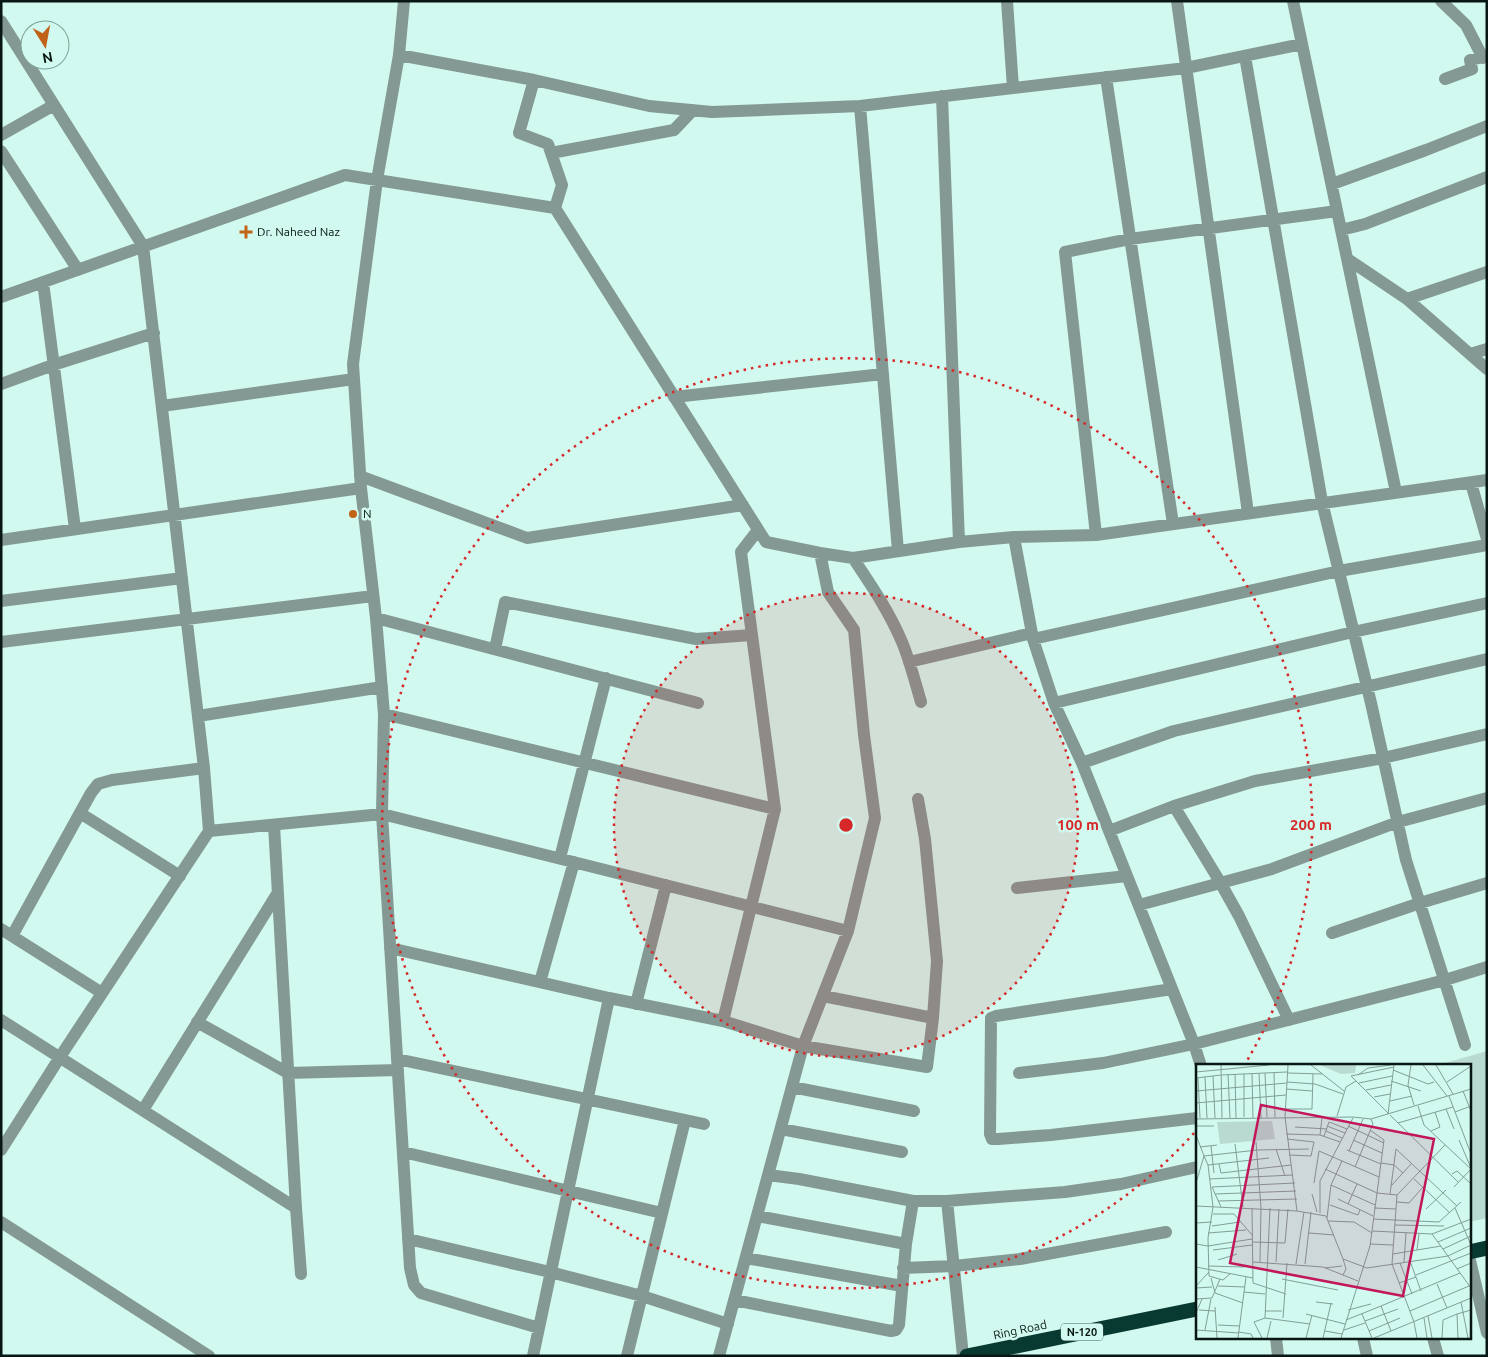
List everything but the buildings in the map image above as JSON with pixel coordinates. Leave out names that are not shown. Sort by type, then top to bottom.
[{"type":"highway","points":[[1470,1252],[1487,1248]]},
{"type":"highway","name":"Ring Road","points":[[967,1356],[1196,1309]]},
{"type":"street","points":[[404,1],[399,55],[377,180],[353,364],[361,482],[374,596],[384,714],[382,814],[410,1268],[414,1285],[421,1293],[539,1328]]},
{"type":"street","points":[[1007,1],[1013,88]]},
{"type":"street","points":[[1177,1],[1248,513]]},
{"type":"street","points":[[1293,1],[1349,260],[1396,492]]},
{"type":"street","points":[[1441,1],[1466,25],[1485,57],[1470,60],[1472,69],[1445,79]]},
{"type":"street","points":[[1,21],[144,246],[204,768],[209,831],[60,1056],[1,1150]]},
{"type":"street","points":[[399,55],[534,80],[649,106],[712,112],[860,106],[1106,78],[1186,68],[1302,44]]},
{"type":"street","points":[[1245,56],[1322,502],[1406,860],[1465,1045]]},
{"type":"street","points":[[1106,78],[1173,524]]},
{"type":"street","points":[[534,80],[519,133],[548,144],[562,185],[555,208]]},
{"type":"street","points":[[942,96],[959,542]]},
{"type":"street","points":[[1,135],[54,104]]},
{"type":"street","points":[[860,106],[898,551]]},
{"type":"street","points":[[551,153],[674,130],[693,110]]},
{"type":"street","points":[[1332,184],[1487,126]]},
{"type":"street","points":[[1,151],[78,270]]},
{"type":"street","points":[[1,297],[345,175],[555,208],[766,542],[852,558],[959,542],[1014,537],[1096,535],[1487,480]]},
{"type":"street","points":[[1341,230],[1364,224],[1487,177]]},
{"type":"street","points":[[1096,535],[1065,252],[1130,239],[1337,211]]},
{"type":"street","points":[[1349,260],[1407,300],[1487,370]]},
{"type":"street","points":[[1407,300],[1487,272]]},
{"type":"street","points":[[43,282],[74,529]]},
{"type":"street","points":[[1,384],[53,364],[154,333]]},
{"type":"street","points":[[1470,354],[1487,348]]},
{"type":"street","points":[[674,397],[883,374]]},
{"type":"street","points":[[162,406],[354,379]]},
{"type":"street","points":[[1,540],[175,515],[361,482],[527,538],[743,505]]},
{"type":"street","points":[[1471,483],[1487,539]]},
{"type":"street","points":[[724,1021],[775,810],[741,552],[758,530]]},
{"type":"street","points":[[1014,537],[1033,636],[1054,703],[1082,763],[1200,1064]]},
{"type":"street","points":[[909,662],[1339,571],[1487,545]]},
{"type":"street","points":[[719,1356],[804,1046],[848,931],[875,818],[864,735],[854,630],[828,592],[820,553]]},
{"type":"street","points":[[852,558],[876,591],[888,612],[903,643],[922,702]]},
{"type":"street","points":[[1,601],[182,578]]},
{"type":"street","points":[[1,642],[374,596]]},
{"type":"street","points":[[495,649],[505,602],[696,639],[752,635]]},
{"type":"street","points":[[1054,703],[1353,632],[1487,603]]},
{"type":"street","points":[[376,618],[698,703]]},
{"type":"street","points":[[1082,763],[1174,731],[1487,659]]},
{"type":"street","points":[[560,858],[606,678]]},
{"type":"street","points":[[198,716],[382,687]]},
{"type":"street","points":[[384,714],[775,810]]},
{"type":"street","points":[[1109,831],[1174,806],[1254,781],[1383,758],[1487,734]]},
{"type":"street","points":[[102,993],[7,933],[98,784],[112,780],[204,768]]},
{"type":"street","points":[[1139,905],[1272,868],[1398,822],[1487,798]]},
{"type":"street","points":[[390,948],[636,1004],[724,1021],[804,1046],[927,1067],[937,961],[925,839],[918,799]]},
{"type":"street","points":[[1174,806],[1239,916],[1289,1020]]},
{"type":"street","points":[[80,813],[180,876]]},
{"type":"street","points":[[209,831],[382,814],[848,931]]},
{"type":"street","points":[[274,825],[301,1274]]},
{"type":"street","points":[[540,982],[574,862]]},
{"type":"street","points":[[1017,888],[1127,876]]},
{"type":"street","points":[[1332,933],[1420,903],[1487,883]]},
{"type":"street","points":[[636,1004],[666,885]]},
{"type":"street","points":[[142,1110],[277,894]]},
{"type":"street","points":[[1019,1074],[1103,1063],[1194,1044],[1445,980],[1487,967]]},
{"type":"street","points":[[1172,989],[991,1018],[990,1134],[992,1139],[998,1139],[1061,1134],[1196,1118]]},
{"type":"street","points":[[823,996],[933,1018]]},
{"type":"street","points":[[533,1356],[609,998]]},
{"type":"street","points":[[1,1020],[296,1208]]},
{"type":"street","points":[[197,1022],[288,1073],[397,1064],[704,1124]]},
{"type":"street","points":[[792,1087],[914,1111]]},
{"type":"street","points":[[627,1356],[685,1120]]},
{"type":"street","points":[[781,1129],[902,1152]]},
{"type":"street","points":[[403,1152],[662,1213]]},
{"type":"street","points":[[768,1175],[799,1179],[913,1201],[947,1201],[1065,1192],[1122,1184],[1196,1167]]},
{"type":"street","points":[[734,1300],[891,1331],[896,1330],[899,1325],[906,1244],[913,1201]]},
{"type":"street","points":[[947,1201],[963,1356]]},
{"type":"street","points":[[757,1216],[906,1244]]},
{"type":"street","points":[[1,1222],[208,1356]]},
{"type":"street","points":[[904,1268],[954,1266],[1020,1259],[1166,1232]]},
{"type":"street","points":[[408,1239],[550,1272],[642,1296],[728,1324]]},
{"type":"street","points":[[746,1258],[902,1286]]},
{"type":"street","points":[[1470,1260],[1487,1333]]},
{"type":"street","points":[[1276,1340],[1278,1356]]},
{"type":"street","points":[[1363,1340],[1367,1356]]},
{"type":"street","points":[[1434,1340],[1438,1356]]},
{"type":"shaded area","points":[[1487,1051],[1487,1218],[1470,1222],[1470,1064],[1442,1064]]},
{"type":"place","name":"Dr. Naheed Naz","points":[[246,232]]},
{"type":"place","name":"N","points":[[353,514]]}]
